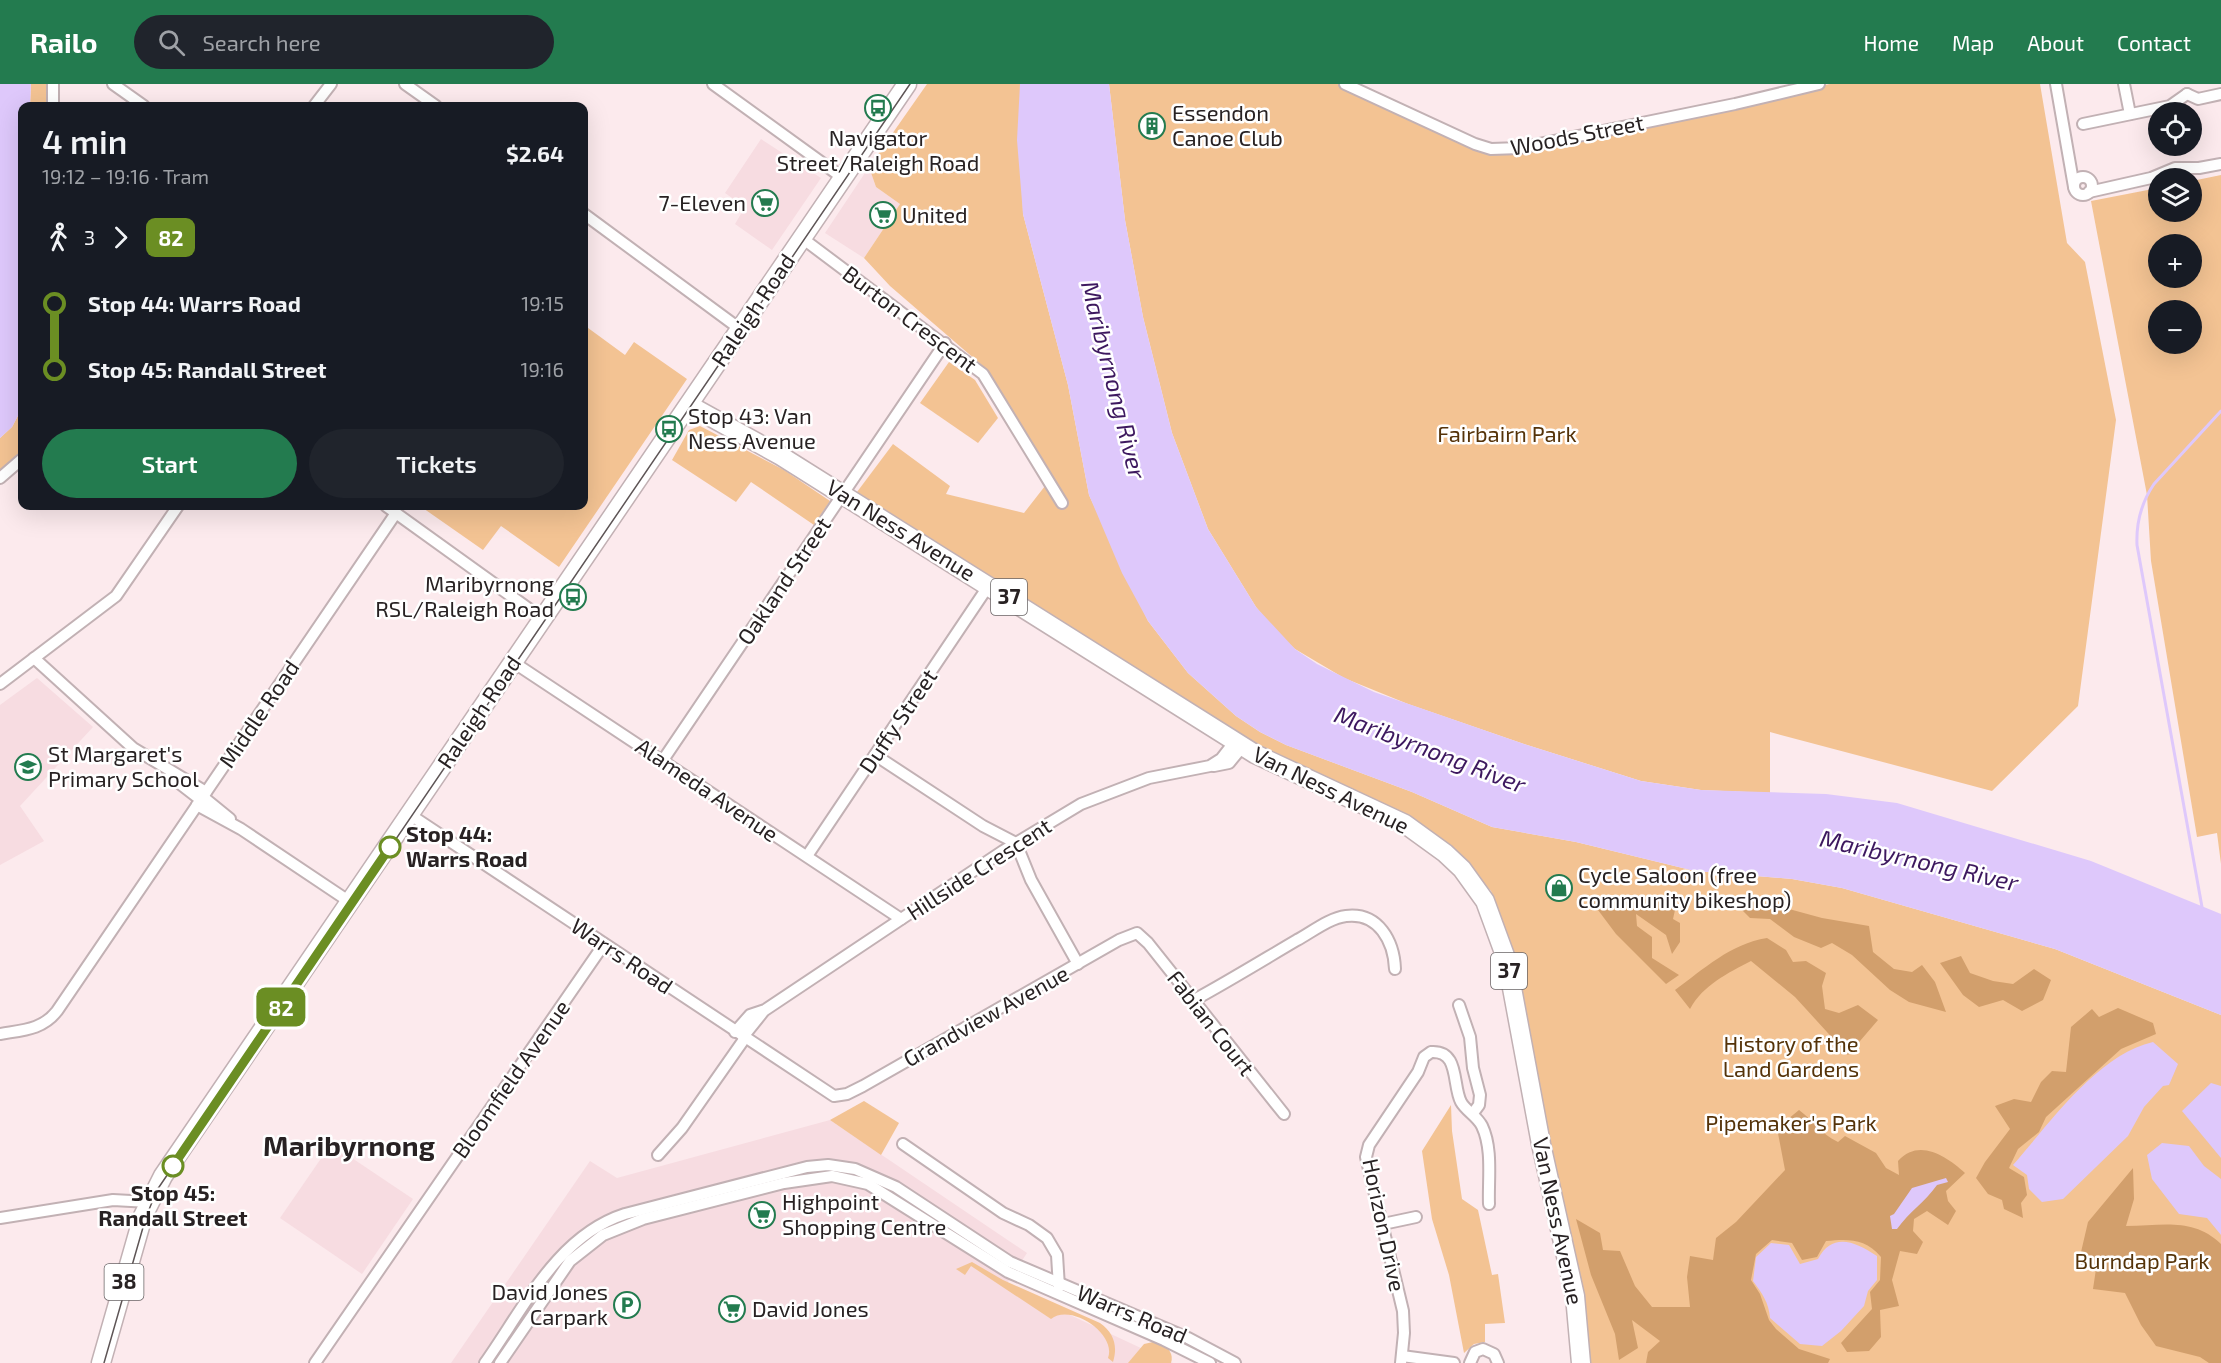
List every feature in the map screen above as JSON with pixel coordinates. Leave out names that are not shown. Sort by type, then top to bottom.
[{"type":"main road","name":"Raleigh Road","points":[[100,1363],[148,1202],[163,1176],[907,84]]},
{"type":"main road","name":"Van Ness Avenue","points":[[692,400],[1239,744],[1280,768],[1379,810],[1405,824],[1445,853],[1462,869],[1485,901],[1507,961],[1541,1144],[1575,1296],[1579,1363]]},
{"type":"street","points":[[52,84],[53,102]]},
{"type":"street","points":[[113,84],[138,102]]},
{"type":"street","points":[[317,102],[331,84]]},
{"type":"street","points":[[405,84],[430,102]]},
{"type":"street","points":[[713,84],[843,178]]},
{"type":"street","name":"Woods Street","points":[[1345,84],[1491,149],[1520,148],[1735,104],[1819,84]]},
{"type":"street","points":[[2056,84],[2074,187],[2081,195],[2088,184]]},
{"type":"street","points":[[2124,84],[2130,114]]},
{"type":"street","points":[[2083,124],[2170,106],[2185,89],[2198,99],[2221,94]]},
{"type":"street","points":[[2070,159],[2088,184]]},
{"type":"street","points":[[2088,184],[2117,184],[2151,178],[2175,168],[2199,168],[2221,164]]},
{"type":"street","points":[[588,217],[740,329]]},
{"type":"street","name":"Burton Crescent","points":[[802,238],[984,374],[1062,503]]},
{"type":"street","name":"Oakland Street","points":[[663,760],[945,343]]},
{"type":"street","points":[[0,478],[18,462]]},
{"type":"street","points":[[0,684],[116,596],[175,510]]},
{"type":"street","points":[[392,510],[543,619]]},
{"type":"street","name":"Middle Road","points":[[0,1034],[40,1027],[48,1023],[396,513]]},
{"type":"street","name":"Duffy Street","points":[[807,856],[989,585]]},
{"type":"street","points":[[34,658],[117,735],[241,829],[350,902]]},
{"type":"street","name":"Alameda Avenue","points":[[513,662],[901,919]]},
{"type":"street","name":"Hillside Crescent","points":[[658,1155],[682,1128],[741,1036],[744,1020],[765,1010],[1009,848],[1091,799],[1149,778],[1210,766],[1239,744]]},
{"type":"street","points":[[875,755],[982,826],[1009,848],[1031,880],[1078,964]]},
{"type":"street","name":"Warrs Road","points":[[410,814],[834,1096]]},
{"type":"street","points":[[1194,1000],[1322,926],[1349,915],[1369,920],[1385,931],[1392,948],[1395,969]]},
{"type":"street","name":"Grandview Avenue","points":[[834,1096],[847,1094],[1119,940],[1137,933]]},
{"type":"street","name":"Fabian Court","points":[[1137,933],[1194,1000],[1284,1114]]},
{"type":"street","name":"Bloomfield Avenue","points":[[315,1363],[604,944]]},
{"type":"street","name":"Horizon Drive","points":[[1460,1005],[1470,1037],[1480,1099],[1476,1116]]},
{"type":"street","name":"Horizon Drive","points":[[1454,1363],[1401,1361],[1405,1321],[1367,1165],[1366,1150],[1418,1072],[1426,1055],[1436,1052],[1451,1062],[1455,1070],[1460,1100],[1476,1116],[1487,1142],[1489,1204]]},
{"type":"street","name":"Warrs Road","points":[[903,1144],[1003,1213],[1029,1225],[1047,1238],[1057,1255],[1059,1288]]},
{"type":"street","points":[[485,1363],[563,1253],[599,1224],[624,1214],[807,1167],[842,1166],[882,1179],[1010,1262],[1059,1288]]},
{"type":"street","points":[[500,1363],[570,1261],[603,1234],[643,1219],[800,1179],[832,1176],[868,1184],[993,1264],[1059,1288]]},
{"type":"street","points":[[0,1218],[113,1200],[148,1202]]},
{"type":"street","points":[[1383,1224],[1416,1217]]},
{"type":"street","name":"Warrs Road","points":[[1059,1288],[1210,1363]]},
{"type":"street","name":"Warrs Road","points":[[1059,1288],[1188,1338],[1235,1363]]},
{"type":"street","points":[[1470,1363],[1475,1352],[1483,1349],[1494,1354],[1498,1363]]},
{"type":"shaded area","name":"7-Eleven","points":[[761,139],[821,178],[772,250],[735,224],[745,207],[725,193]]},
{"type":"shaded area","name":"United","points":[[869,167],[876,187],[900,204],[864,258],[825,233]]},
{"type":"shaded area","name":"St Margaret's Primary School","points":[[37,678],[93,727],[20,806],[44,841],[0,865],[0,705]]},
{"type":"shaded area","name":"Highpoint Shopping Centre","points":[[830,1120],[1027,1253],[1006,1285],[1173,1363],[451,1363],[590,1161],[617,1178]]},
{"type":"shaded area","points":[[331,1144],[413,1199],[362,1274],[280,1218]]},
{"type":"green space","points":[[31,84],[51,84],[50,102],[30,102]]},
{"type":"green space","name":"Pipemaker's Park","points":[[927,84],[1020,84],[1023,214],[1068,385],[1089,495],[1148,621],[1188,673],[1236,716],[1286,745],[1412,792],[1492,827],[1576,842],[1695,871],[1792,879],[1842,888],[2055,949],[2221,1015],[2221,1363],[1589,1363],[1590,1354],[1572,1243],[1537,1088],[1515,956],[1491,891],[1456,853],[1413,819],[1259,750],[1199,708],[857,492],[893,444],[950,486],[946,494],[1024,513],[1052,477],[984,367],[890,286],[864,258],[900,204],[876,187],[869,167]]},
{"type":"green space","name":"Fairbairn Park","points":[[1109,84],[1342,84],[1480,145],[1502,148],[1830,84],[2040,84],[2067,243],[2085,262],[2116,420],[2078,706],[1992,791],[1770,732],[1770,793],[1701,790],[1641,781],[1408,704],[1344,678],[1295,649],[1276,632],[1256,607],[1208,529],[1172,433],[1143,317],[1125,220]]},
{"type":"green space","points":[[2221,175],[2221,864],[2217,833],[2197,837],[2151,561],[2147,495],[2091,201],[2148,190],[2148,222],[2202,222],[2202,179]]},
{"type":"green space","points":[[588,328],[625,355],[634,342],[687,379],[559,567],[501,526],[483,550],[426,510],[588,510]]},
{"type":"green space","points":[[949,362],[975,380],[998,418],[978,443],[920,403]]},
{"type":"green space","points":[[18,416],[18,454],[0,471],[0,438],[12,427]]},
{"type":"green space","points":[[700,426],[784,470],[830,501],[814,525],[751,482],[736,502],[672,460],[689,430]]},
{"type":"green space","points":[[1603,898],[1615,908],[1622,898],[1677,901],[1673,919],[1680,923],[1680,942],[1672,954],[1666,935],[1636,914],[1637,926],[1652,937],[1652,958],[1679,975],[1666,984],[1616,934],[1592,902]]},
{"type":"green space","points":[[1753,899],[1822,918],[1869,926],[1873,952],[1894,969],[1912,972],[1922,965],[1935,982],[1946,1012],[1909,1002],[1890,990],[1852,955],[1832,943],[1821,948],[1794,937],[1770,919],[1750,918],[1733,901]]},
{"type":"green space","points":[[1767,938],[1786,950],[1793,962],[1806,961],[1826,973],[1822,986],[1825,1009],[1839,1013],[1858,1005],[1878,1020],[1848,1055],[1795,997],[1751,961],[1709,986],[1690,1009],[1675,990],[1729,952]]},
{"type":"green space","points":[[1961,956],[1970,973],[1993,981],[2013,984],[2034,969],[2051,980],[2043,1000],[2022,1011],[2003,1000],[1979,1007],[1963,995],[1940,963]]},
{"type":"green space","points":[[2118,1008],[2153,1023],[2156,1034],[2121,1049],[2046,1117],[2039,1132],[2018,1149],[2009,1168],[2024,1177],[2027,1195],[2021,1203],[2023,1218],[2004,1209],[2002,1200],[1988,1194],[1976,1178],[2010,1129],[1995,1106],[2014,1099],[2031,1102],[2041,1082],[2052,1071],[2066,1072],[2071,1027],[2092,1009],[2099,1017]]},
{"type":"green space","points":[[864,1101],[899,1123],[881,1155],[830,1120]]},
{"type":"green space","points":[[1451,1105],[1452,1131],[1462,1199],[1478,1210],[1492,1275],[1498,1274],[1505,1323],[1485,1324],[1485,1342],[1474,1344],[1464,1353],[1449,1275],[1432,1219],[1422,1151]]},
{"type":"green space","points":[[1799,1110],[1832,1139],[1838,1142],[1845,1136],[1876,1153],[1886,1168],[1899,1175],[1898,1161],[1906,1154],[1923,1150],[1941,1156],[1965,1173],[1946,1191],[1948,1201],[1956,1211],[1948,1225],[1927,1211],[1914,1219],[1913,1231],[1923,1242],[1917,1254],[1900,1251],[1892,1280],[1899,1306],[1880,1310],[1881,1337],[1869,1351],[1847,1352],[1841,1343],[1872,1309],[1870,1292],[1880,1280],[1881,1257],[1875,1251],[1856,1241],[1826,1241],[1817,1257],[1802,1260],[1792,1243],[1772,1240],[1756,1254],[1751,1280],[1760,1294],[1769,1320],[1799,1349],[1830,1359],[1828,1363],[1646,1363],[1648,1352],[1660,1341],[1632,1320],[1638,1348],[1619,1360],[1615,1334],[1591,1275],[1576,1219],[1600,1233],[1603,1250],[1620,1251],[1635,1286],[1652,1307],[1690,1307],[1687,1277],[1690,1256],[1713,1260],[1716,1238],[1736,1222],[1785,1170],[1777,1128]]},
{"type":"green space","name":"Burndap Park","points":[[2133,1168],[2134,1199],[2126,1226],[2188,1226],[2210,1235],[2221,1244],[2221,1363],[2209,1363],[2200,1357],[2156,1346],[2141,1325],[2125,1293],[2093,1289],[2096,1269],[2078,1265],[2088,1222]]},
{"type":"green space","points":[[972,1262],[1003,1280],[1100,1323],[1109,1331],[1114,1340],[1113,1362],[1108,1358],[1109,1349],[1106,1340],[1090,1324],[1070,1315],[1060,1315],[1051,1319],[971,1266],[965,1275],[956,1269]]},
{"type":"green space","points":[[1162,1342],[1171,1354],[1171,1363],[1128,1363],[1144,1344]]},
{"type":"water","points":[[0,84],[31,84],[30,102],[18,102],[18,416],[12,427],[0,438]]},
{"type":"water","name":"Maribyrnong River","points":[[1020,84],[1109,84],[1125,220],[1143,317],[1172,433],[1208,529],[1256,607],[1295,649],[1317,664],[1374,692],[1524,744],[1641,781],[1701,790],[1826,794],[1897,803],[2091,861],[2221,914],[2221,1015],[2055,949],[1842,888],[1792,879],[1695,871],[1576,842],[1492,827],[1412,792],[1286,745],[1236,716],[1188,673],[1148,621],[1122,573],[1089,495],[1068,385],[1023,214],[1017,140]]},
{"type":"water","points":[[2153,1042],[2178,1064],[2169,1085],[2163,1086],[2144,1107],[2128,1136],[2063,1199],[2042,1202],[2029,1189],[2027,1175],[2013,1165],[2059,1111],[2094,1076],[2132,1049]]},
{"type":"water","points":[[2211,1083],[2221,1086],[2221,1158],[2182,1111]]},
{"type":"water","points":[[2162,1143],[2189,1146],[2204,1166],[2221,1179],[2221,1235],[2207,1218],[2179,1214],[2152,1179],[2147,1155]]},
{"type":"water","points":[[1946,1178],[1948,1182],[1937,1185],[1897,1229],[1892,1229],[1890,1216],[1894,1214],[1912,1188]]},
{"type":"water","points":[[1837,1242],[1852,1243],[1877,1256],[1877,1280],[1868,1291],[1864,1306],[1841,1331],[1822,1346],[1800,1344],[1770,1318],[1764,1298],[1753,1281],[1756,1257],[1771,1243],[1789,1245],[1800,1264],[1818,1259],[1830,1245]]},
{"type":"waterway","points":[[2202,907],[2137,537],[2143,506],[2154,484],[2221,411]]},
{"type":"tram line","points":[[104,1363],[146,1217],[157,1190],[910,84]]},
{"type":"tram line","name":"82","points":[[173,1166],[390,847]]},
{"type":"place","name":"Navigator Street/Raleigh Road","points":[[878,108]]},
{"type":"place","name":"Essendon Canoe Club","points":[[1152,126]]},
{"type":"place","name":"7-Eleven","points":[[765,203]]},
{"type":"place","name":"United","points":[[883,215]]},
{"type":"place","name":"Stop 43: Van Ness Avenue","points":[[669,429]]},
{"type":"place","name":"Maribyrnong RSL/Raleigh Road","points":[[573,597]]},
{"type":"place","name":"St Margaret's Primary School","points":[[28,767]]},
{"type":"place","name":"Stop 44: Warrs Road","points":[[390,847]]},
{"type":"place","name":"Cycle Saloon (free community bikeshop)","points":[[1559,888]]},
{"type":"place","name":"Stop 45: Randall Street","points":[[173,1166]]},
{"type":"place","name":"Highpoint Shopping Centre","points":[[762,1215]]},
{"type":"place","name":"David Jones Carpark","points":[[627,1305]]},
{"type":"place","name":"David Jones","points":[[732,1309]]},
{"type":"district","name":"Maribyrnong","points":[[349,1146]]},
{"type":"park label","name":"History of the Land Gardens","points":[[1791,1056]]}]
